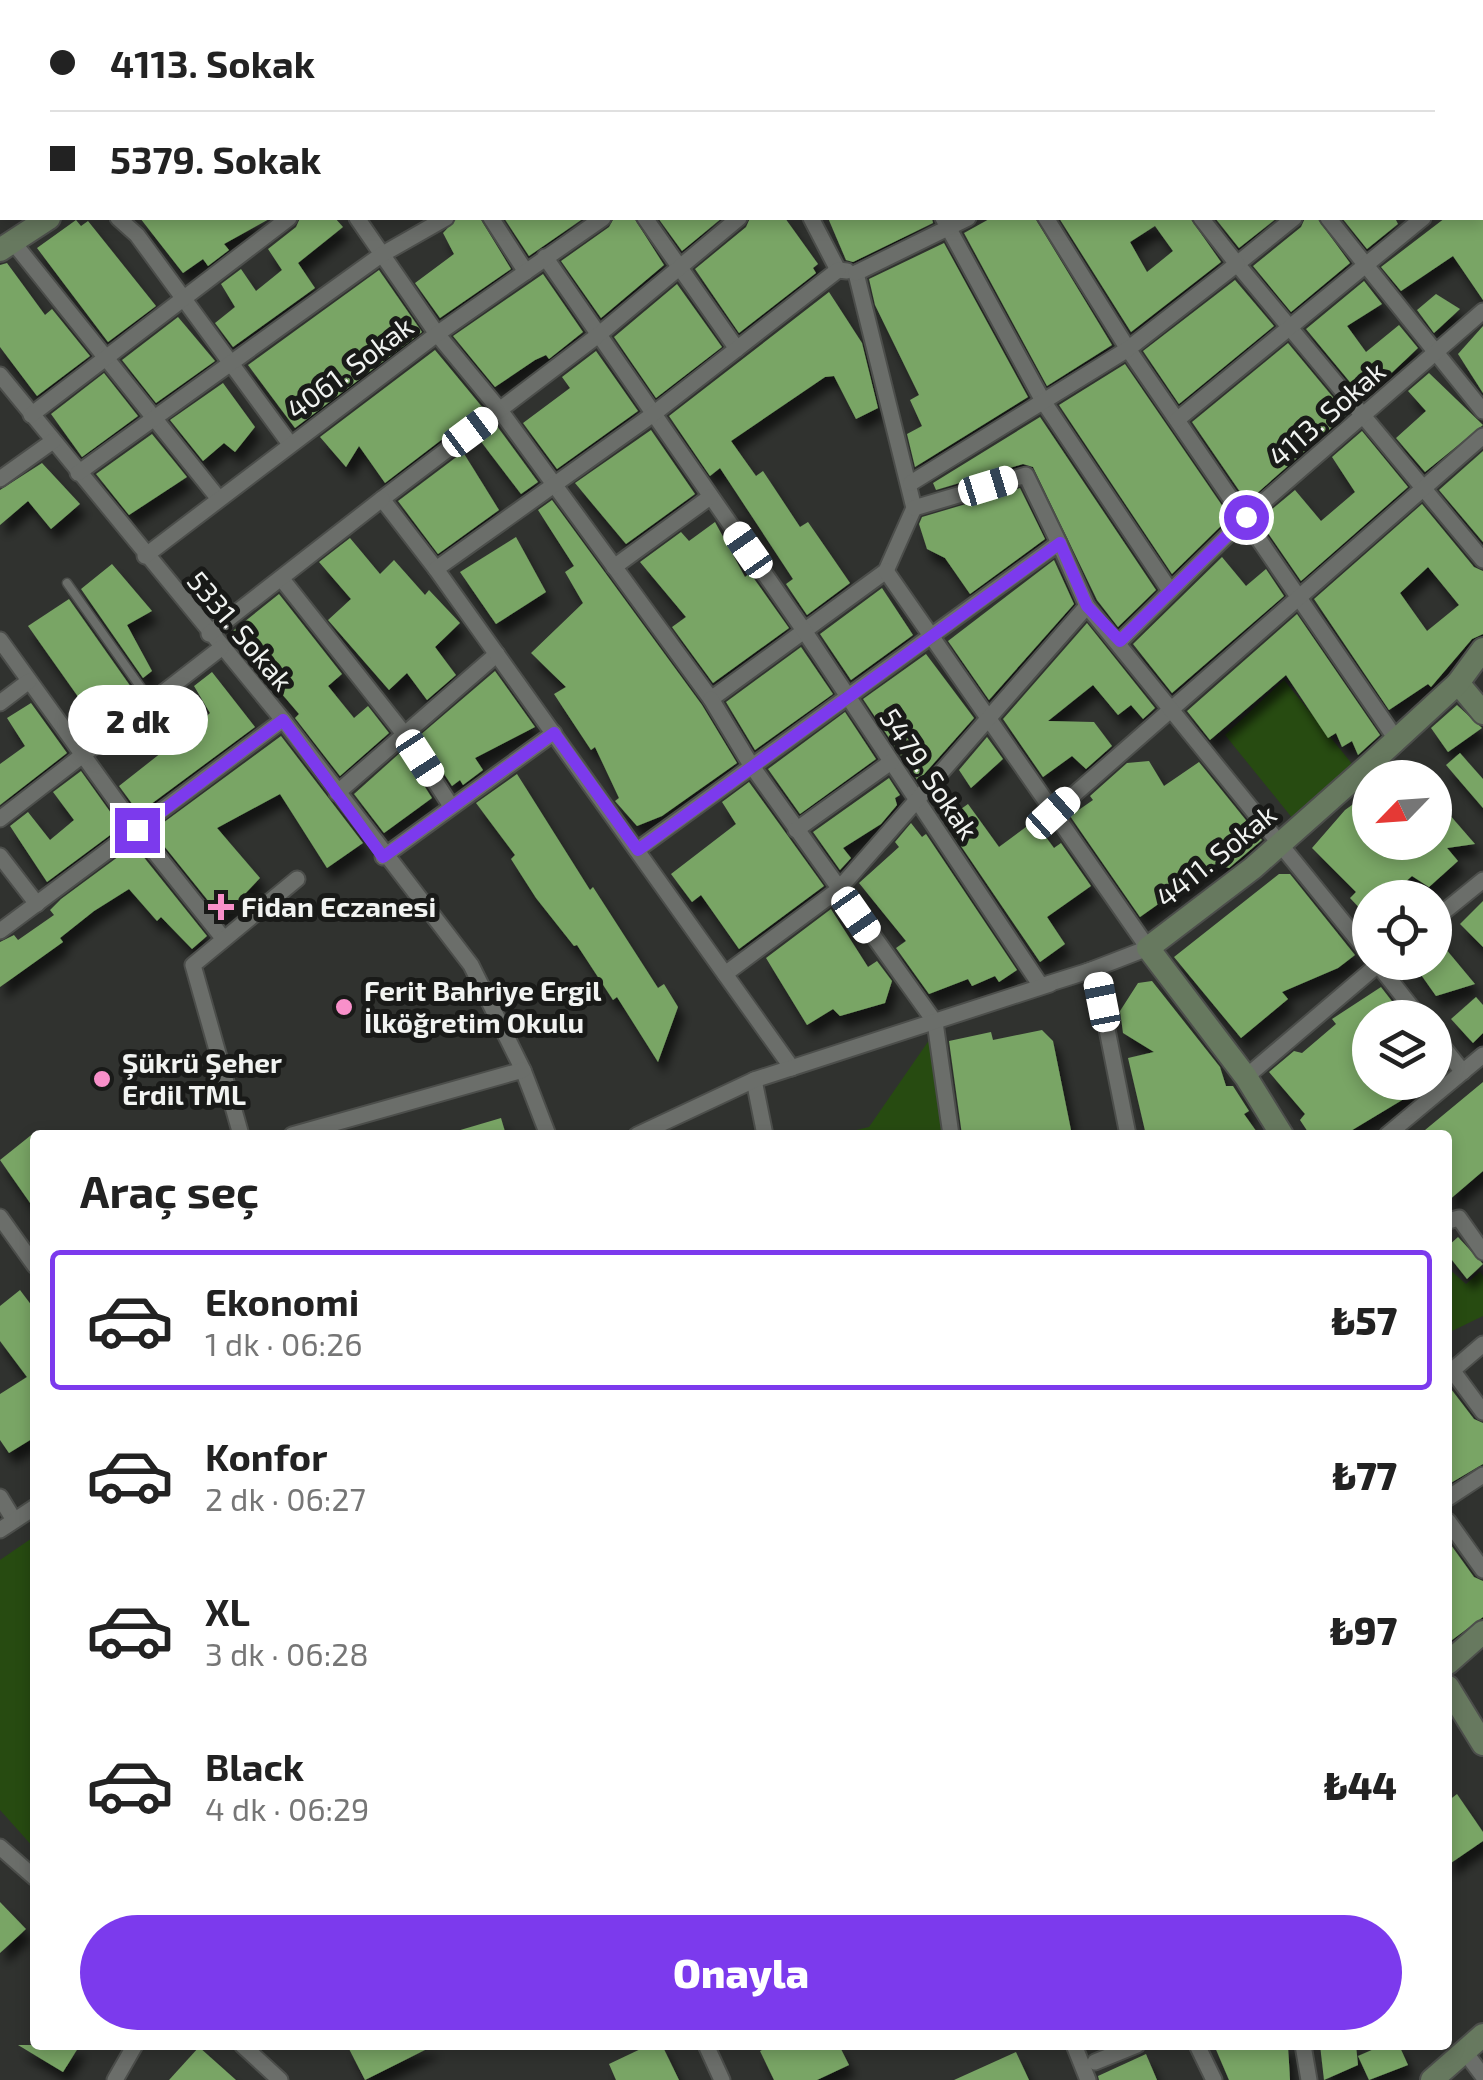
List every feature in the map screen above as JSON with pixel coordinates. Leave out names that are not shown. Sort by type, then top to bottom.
[{"type":"street","points":[[4,246],[23,220]]},
{"type":"street","points":[[4,246],[46,220]]},
{"type":"street","name":"4061. Sokak","points":[[120,220],[137,235],[290,444],[545,256],[600,220]]},
{"type":"street","name":"4061. Sokak","points":[[134,220],[137,235]]},
{"type":"street","points":[[31,415],[286,220]]},
{"type":"street","points":[[358,220],[438,334],[499,410],[710,699],[750,765],[934,1022],[950,1130]]},
{"type":"street","points":[[78,473],[380,255],[442,220]]},
{"type":"street","points":[[492,220],[526,272]]},
{"type":"street","points":[[646,220],[737,349]]},
{"type":"street","points":[[209,634],[597,336],[737,220]]},
{"type":"street","points":[[812,220],[838,270]]},
{"type":"street","points":[[1047,220],[1128,349],[1396,738]]},
{"type":"street","points":[[1204,220],[1361,418],[1483,560]]},
{"type":"street","points":[[911,483],[1128,349],[1292,220]]},
{"type":"street","points":[[1330,220],[1483,411]]},
{"type":"street","points":[[1178,420],[1421,220]]},
{"type":"street","points":[[436,569],[652,415],[838,270],[856,272],[946,222],[1043,401],[1169,589]]},
{"type":"street","points":[[4,246],[106,358],[218,499]]},
{"type":"street","name":"5479. Sokak","points":[[545,256],[804,629],[1042,986],[1096,969]]},
{"type":"street","points":[[710,699],[886,571],[914,508],[911,483],[894,438],[856,272]]},
{"type":"street","name":"4113. Sokak","points":[[1120,641],[1246,517],[1483,311]]},
{"type":"street","name":"5331. Sokak","points":[[0,375],[144,556],[283,720],[383,857],[471,965],[523,1070],[546,1130]]},
{"type":"street","points":[[1053,813],[1167,709],[1483,436]]},
{"type":"street","points":[[0,480],[52,441]]},
{"type":"street","points":[[144,556],[290,444]]},
{"type":"street","points":[[914,508],[1026,475],[1087,606],[1120,641],[1167,709],[1352,931]]},
{"type":"street","points":[[614,567],[710,497]]},
{"type":"street","points":[[382,499],[792,1068]]},
{"type":"street","points":[[638,850],[1060,543]]},
{"type":"street","points":[[648,1130],[754,1080],[1096,969],[1148,948],[928,638],[886,571]]},
{"type":"street","points":[[281,578],[405,734],[452,806]]},
{"type":"street","points":[[725,974],[838,890],[1087,606]]},
{"type":"street","points":[[0,640],[137,830],[222,938]]},
{"type":"street","points":[[0,819],[221,648]]},
{"type":"street","name":"4411. Sokak","points":[[1279,1130],[1246,1078],[1148,948],[1281,843],[1458,683],[1483,649]]},
{"type":"street","points":[[337,793],[497,654]]},
{"type":"street","points":[[0,704],[29,681]]},
{"type":"street","points":[[1458,683],[1483,713]]},
{"type":"street","points":[[0,931],[283,720]]},
{"type":"street","points":[[383,857],[554,733]]},
{"type":"street","points":[[796,830],[892,762]]},
{"type":"street","points":[[0,856],[37,904]]},
{"type":"street","points":[[240,1130],[193,964],[297,878]]},
{"type":"street","points":[[1452,905],[1483,880]]},
{"type":"street","points":[[1096,969],[1127,1130]]},
{"type":"street","points":[[1246,1078],[1355,980]]},
{"type":"street","points":[[1391,980],[1406,1000]]},
{"type":"street","points":[[1394,1130],[1483,1056]]},
{"type":"street","points":[[1452,1059],[1462,1072]]},
{"type":"street","points":[[310,1130],[523,1070]]},
{"type":"street","points":[[754,1080],[764,1130]]},
{"type":"street","points":[[1,1219],[30,1259]]},
{"type":"street","points":[[1452,1223],[1483,1252]]},
{"type":"street","points":[[1452,1370],[1483,1344]]},
{"type":"street","points":[[1452,1374],[1483,1412]]},
{"type":"street","points":[[1452,1495],[1483,1475]]},
{"type":"street","points":[[0,1497],[14,1520]]},
{"type":"street","points":[[0,1530],[30,1511]]},
{"type":"street","points":[[1452,1526],[1483,1570]]},
{"type":"street","points":[[1452,1659],[1483,1632]]},
{"type":"street","points":[[1452,1698],[1483,1744]]},
{"type":"street","points":[[3,1854],[30,1874]]},
{"type":"street","points":[[1437,2079],[1483,2036]]},
{"type":"street","points":[[116,2080],[132,2050]]},
{"type":"street","points":[[247,2050],[280,2080]]},
{"type":"street","points":[[708,2050],[722,2080]]},
{"type":"street","points":[[1088,2070],[1127,2050]]},
{"type":"street","points":[[1199,2050],[1214,2080]]},
{"type":"street","points":[[1304,2050],[1309,2080]]},
{"type":"street","points":[[1465,2052],[1483,2076]]},
{"type":"lane","points":[[67,583],[152,702]]},
{"type":"green space","points":[[1284,680],[1352,766],[1293,819],[1225,735]]},
{"type":"green space","points":[[934,1033],[946,1130],[856,1130],[869,1127]]},
{"type":"green space","points":[[1452,1272],[1466,1284],[1480,1272],[1483,1276],[1483,1316],[1452,1331]]},
{"type":"green space","points":[[30,1539],[30,1843],[0,1810],[0,1560]]},
{"type":"building","points":[[76,220],[81,226],[88,221],[156,306],[108,342],[37,248]]},
{"type":"building","points":[[142,220],[267,220],[224,244],[229,250],[208,266],[203,259],[183,273]]},
{"type":"building","points":[[299,220],[337,220],[343,227],[298,263],[315,288],[233,347],[215,323],[235,307],[221,284],[241,269],[256,291],[282,270],[268,249]]},
{"type":"building","points":[[455,220],[481,220],[511,269],[440,318],[415,283],[454,254],[443,233]]},
{"type":"building","points":[[505,220],[581,220],[529,256]]},
{"type":"building","points":[[613,220],[635,220],[664,265],[601,318],[561,261],[609,227]]},
{"type":"building","points":[[659,220],[720,220],[682,251]]},
{"type":"building","points":[[749,220],[786,220],[818,264],[813,268],[816,273],[739,333],[695,269],[746,227]]},
{"type":"building","points":[[829,220],[932,220],[853,262],[846,260]]},
{"type":"building","points":[[987,220],[1036,220],[1112,345],[1047,386],[964,233]]},
{"type":"building","points":[[1060,220],[1191,220],[1221,262],[1131,332]],"holes":[[[1155,226],[1173,251],[1147,272],[1130,242]]]},
{"type":"building","points":[[1217,220],[1274,220],[1239,248]]},
{"type":"building","points":[[1304,220],[1318,220],[1350,263],[1291,312],[1253,266],[1301,227]]},
{"type":"building","points":[[1344,220],[1396,220],[1398,224],[1367,249]]},
{"type":"building","points":[[1442,220],[1483,220],[1483,300],[1453,256],[1401,291],[1381,267]]},
{"type":"building","points":[[944,243],[1028,397],[915,467],[907,434],[922,426],[910,400],[919,395],[875,305],[869,279]]},
{"type":"building","points":[[7,263],[45,315],[52,309],[90,356],[37,396],[0,347],[0,265]]},
{"type":"building","points":[[379,270],[422,332],[295,428],[248,365]]},
{"type":"building","points":[[543,274],[583,332],[549,359],[546,355],[535,360],[495,387],[453,336]]},
{"type":"building","points":[[1235,280],[1274,326],[1179,404],[1143,351]]},
{"type":"building","points":[[1364,281],[1382,304],[1347,326],[1366,352],[1399,325],[1418,348],[1364,399],[1306,329]]},
{"type":"building","points":[[677,284],[722,347],[656,398],[614,337]]},
{"type":"building","points":[[829,292],[862,343],[878,408],[856,419],[834,376],[825,377],[731,441],[756,476],[763,471],[800,527],[808,522],[850,583],[807,615],[786,584],[793,579],[720,468],[710,476],[669,416]]},
{"type":"building","points":[[1436,294],[1460,309],[1434,333],[1417,310]]},
{"type":"building","points":[[178,317],[215,361],[156,403],[122,360]]},
{"type":"building","points":[[1483,326],[1483,393],[1458,354]]},
{"type":"building","points":[[1288,343],[1347,414],[1247,502],[1192,422]]},
{"type":"building","points":[[435,350],[483,408],[385,483],[359,446],[346,467],[320,437]]},
{"type":"building","points":[[596,351],[638,411],[557,469],[523,423],[570,388],[562,377]]},
{"type":"building","points":[[1125,364],[1230,517],[1172,574],[1059,405]]},
{"type":"building","points":[[104,373],[138,416],[82,457],[51,414]]},
{"type":"building","points":[[1429,373],[1483,425],[1425,472],[1396,438],[1426,411],[1408,391]]},
{"type":"building","points":[[223,383],[255,427],[235,452],[224,443],[203,461],[170,420]]},
{"type":"building","points":[[1040,417],[1156,590],[1118,627],[1097,600],[1033,467],[1023,464],[936,490],[933,483]]},
{"type":"building","points":[[497,426],[538,482],[521,494],[479,439]]},
{"type":"building","points":[[651,430],[695,494],[626,544],[575,483]]},
{"type":"building","points":[[1362,431],[1408,487],[1301,581],[1259,520],[1295,490],[1321,521],[1355,492],[1332,457]]},
{"type":"building","points":[[152,434],[187,477],[129,515],[96,474]]},
{"type":"building","points":[[1483,451],[1483,542],[1439,490]]},
{"type":"building","points":[[463,452],[499,510],[438,554],[398,501]]},
{"type":"building","points":[[42,463],[80,504],[51,529],[28,501],[0,525],[0,490]]},
{"type":"building","points":[[1020,488],[1045,539],[970,594],[945,558],[927,549],[919,524],[922,517]]},
{"type":"building","points":[[552,500],[702,705],[737,763],[662,816],[637,826],[615,801],[619,798],[595,747],[591,750],[554,694],[566,687],[531,653],[583,603],[565,572],[574,566],[538,510]]},
{"type":"building","points":[[1422,504],[1474,567],[1483,571],[1483,634],[1472,639],[1431,687],[1428,684],[1389,710],[1314,599]],"holes":[[[1428,567],[1459,605],[1427,631],[1400,593]]]},
{"type":"building","points":[[715,522],[745,577],[750,573],[789,628],[713,683],[672,627],[686,617],[640,562],[681,532],[689,541]]},
{"type":"building","points":[[516,537],[546,592],[496,624],[460,572]]},
{"type":"building","points":[[350,538],[380,574],[394,560],[425,595],[429,590],[460,623],[435,647],[456,675],[427,700],[407,673],[389,690],[328,620],[351,599],[319,562]]},
{"type":"building","points":[[1222,557],[1246,586],[1266,569],[1284,596],[1172,693],[1133,644]]},
{"type":"building","points":[[1054,560],[1074,604],[989,700],[948,641]]},
{"type":"building","points":[[112,564],[152,611],[127,625],[152,671],[143,678],[81,589]]},
{"type":"building","points":[[882,588],[913,635],[851,680],[820,634]]},
{"type":"building","points":[[279,594],[342,674],[328,686],[354,718],[368,706],[389,733],[340,776],[295,718],[299,714],[270,680],[267,683],[229,634]]},
{"type":"building","points":[[69,599],[131,687],[91,715],[28,626]]},
{"type":"building","points":[[1297,614],[1380,735],[1358,755],[1352,741],[1342,747],[1336,733],[1328,738],[1286,675],[1210,740],[1187,711]]},
{"type":"building","points":[[1087,623],[1155,708],[1143,719],[1131,705],[1118,715],[1093,685],[1048,721],[1094,722],[1112,746],[1086,769],[1072,756],[1043,777],[1003,719]]},
{"type":"building","points":[[801,647],[833,694],[755,750],[726,702]]},
{"type":"building","points":[[926,654],[974,718],[918,781],[863,699]]},
{"type":"building","points":[[495,671],[535,727],[475,758],[483,770],[463,785],[460,780],[452,786],[419,736]]},
{"type":"building","points":[[212,672],[255,727],[139,813],[119,786],[166,749],[144,723],[170,704],[187,735],[210,713],[194,686]]},
{"type":"building","points":[[31,703],[67,753],[0,805],[0,764],[25,746],[7,718]]},
{"type":"building","points":[[1457,705],[1482,728],[1448,752],[1431,728]]},
{"type":"building","points":[[845,712],[876,759],[800,814],[768,769]]},
{"type":"building","points":[[281,736],[363,843],[327,868],[280,794],[217,828],[260,878],[222,918],[152,831]]},
{"type":"building","points":[[987,737],[1003,759],[971,788],[959,770]]},
{"type":"building","points":[[402,751],[432,798],[384,833],[354,794]]},
{"type":"building","points":[[1460,753],[1483,779],[1483,808],[1452,772],[1452,760]]},
{"type":"building","points":[[1149,761],[1164,786],[1199,762],[1262,840],[1229,868],[1215,864],[1140,917],[1070,816],[1093,800],[1090,796],[1127,763]]},
{"type":"building","points":[[81,771],[121,827],[47,882],[10,826],[28,812],[50,840],[74,820],[53,792]]},
{"type":"building","points":[[517,774],[590,890],[593,887],[658,988],[664,984],[678,1007],[658,1062],[617,997],[613,1000],[577,945],[536,898],[511,859],[515,855],[476,803]]},
{"type":"building","points":[[889,778],[900,795],[895,798],[897,805],[881,824],[843,848],[851,858],[840,870],[813,832]]},
{"type":"building","points":[[749,782],[824,886],[739,949],[701,895],[692,902],[671,874],[736,824],[722,802]]},
{"type":"building","points":[[968,804],[999,847],[1034,821],[1054,848],[1061,843],[1091,886],[1047,917],[1065,944],[1040,962],[944,821]]},
{"type":"building","points":[[1352,805],[1352,860],[1452,860],[1452,854],[1458,861],[1437,880],[1412,876],[1407,880],[1352,880],[1352,888],[1312,848]]},
{"type":"building","points":[[1452,818],[1475,844],[1452,847]]},
{"type":"building","points":[[911,823],[922,837],[926,834],[1017,970],[999,982],[995,976],[972,986],[968,979],[929,994],[896,948],[906,941],[859,883],[899,847],[895,842]]},
{"type":"building","points":[[134,845],[207,936],[192,949],[161,917],[157,921],[129,889],[94,911],[60,938],[63,942],[0,987],[0,942],[14,935],[18,940],[54,915],[50,910],[61,899]]},
{"type":"building","points":[[1279,874],[1290,874],[1352,951],[1352,957],[1338,968],[1282,992],[1288,999],[1241,1038],[1174,957]]},
{"type":"building","points":[[1483,901],[1483,947],[1460,924]]},
{"type":"building","points":[[831,909],[868,967],[877,961],[892,981],[885,1003],[840,1016],[833,1009],[807,1025],[766,958]]},
{"type":"building","points":[[1452,956],[1475,984],[1436,996],[1425,980],[1452,980]]},
{"type":"building","points":[[1152,981],[1220,1067],[1226,1086],[1233,1086],[1255,1130],[1145,1130],[1128,1058],[1154,1052],[1123,1033],[1120,1011],[1138,983]]},
{"type":"building","points":[[1381,987],[1391,1000],[1361,1000]]},
{"type":"building","points":[[1476,997],[1483,1005],[1483,1033],[1473,1043],[1452,1018]]},
{"type":"building","points":[[1352,1006],[1352,1100],[1402,1100],[1352,1130],[1307,1130],[1300,1120],[1305,1114],[1269,1072],[1294,1051],[1302,1053],[1336,1024],[1332,1019]]},
{"type":"building","points":[[1042,1030],[1053,1041],[1071,1130],[961,1130],[949,1041],[991,1032],[993,1040]]},
{"type":"building","points":[[1483,1082],[1483,1171],[1452,1198],[1452,1130],[1425,1130]]},
{"type":"building","points":[[501,1118],[505,1130],[460,1130]]},
{"type":"building","points":[[30,1136],[30,1203],[0,1160]]},
{"type":"building","points":[[1458,1237],[1483,1264],[1467,1279],[1452,1260],[1452,1242]]},
{"type":"building","points":[[20,1290],[30,1303],[30,1440],[9,1453],[0,1440],[0,1394],[27,1377],[0,1341],[0,1306]]},
{"type":"building","points":[[1452,1390],[1474,1419],[1483,1423],[1483,1464],[1452,1482]]},
{"type":"building","points":[[1452,1546],[1474,1577],[1483,1581],[1483,1617],[1452,1640]]},
{"type":"building","points":[[1457,1794],[1483,1832],[1483,1841],[1452,1862],[1452,1798]]},
{"type":"building","points":[[0,1902],[26,1929],[0,1953]]},
{"type":"building","points":[[18,2045],[30,2045],[30,2050],[77,2050],[63,2072]]},
{"type":"building","points":[[196,2050],[202,2050],[236,2080],[169,2080]]},
{"type":"building","points":[[350,2050],[425,2050],[365,2080]]},
{"type":"building","points":[[638,2050],[664,2050],[679,2080],[616,2080],[609,2064]]},
{"type":"building","points":[[842,2050],[849,2065],[817,2080],[774,2080],[760,2051]]},
{"type":"building","points":[[1216,2050],[1288,2050],[1290,2080],[1229,2080]]},
{"type":"building","points":[[1321,2050],[1356,2050],[1358,2065],[1324,2080]]},
{"type":"building","points":[[1372,2050],[1401,2050],[1408,2065],[1369,2080],[1358,2056]]},
{"type":"building","points":[[1016,2052],[1029,2080],[954,2080]]},
{"type":"building","points":[[1146,2054],[1157,2080],[1099,2080],[1098,2076]]},
{"type":"place","name":"Fidan Eczanesi","points":[[221,907]]},
{"type":"place","name":"Ferit Bahriye Ergil İlköğretim Okulu","points":[[344,1007]]},
{"type":"place","name":"Şükrü Şeher Erdil TML","points":[[102,1079]]},
{"type":"route","points":[[137,830],[283,720],[383,857],[554,733],[638,850],[1060,543],[1087,606],[1120,641],[1246,517]]}]
